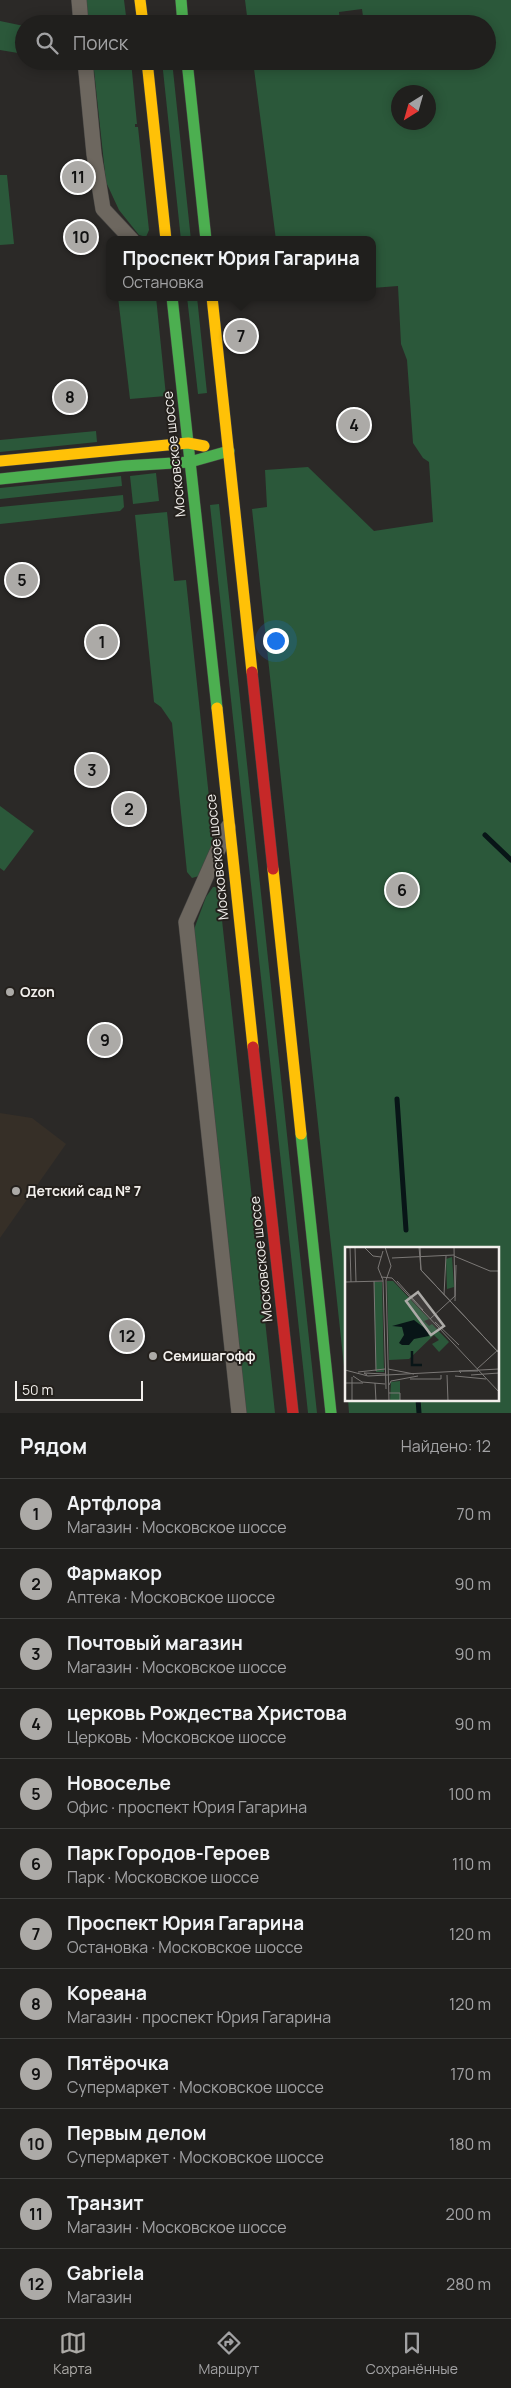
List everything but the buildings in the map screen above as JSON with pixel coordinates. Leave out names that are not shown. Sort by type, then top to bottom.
[{"type":"main road","points":[[140,0],[142,15]]},
{"type":"main road","points":[[181,0],[182,15]]},
{"type":"main road","points":[[148,70],[166,236]]},
{"type":"main road","points":[[188,70],[206,236]]},
{"type":"main road","name":"Московское шоссе","points":[[172,301],[292,1413]]},
{"type":"main road","points":[[212,301],[331,1413]]},
{"type":"main road","points":[[0,461],[188,443],[229,451]]},
{"type":"main road","points":[[0,479],[124,466],[190,462],[229,451]]},
{"type":"street","points":[[79,0],[80,15]]},
{"type":"street","points":[[86,70],[94,154],[103,209],[128,236]]},
{"type":"street","points":[[229,826],[186,922],[239,1413]]},
{"type":"shaded area","name":"Детский сад № 7","points":[[0,1113],[32,1118],[66,1144],[0,1238]]},
{"type":"green space","points":[[86,0],[124,0],[126,15],[88,15]]},
{"type":"green space","points":[[245,0],[511,0],[511,1413],[349,1413],[348,1400],[498,1400],[498,1247],[345,1247],[345,1376],[252,509],[267,507],[265,470],[308,467],[374,531],[433,522],[429,462],[423,458],[413,443],[407,360],[401,344],[398,286],[376,288],[376,236],[275,236],[254,70],[496,70],[496,15],[363,15],[362,9],[339,12],[339,15],[247,15]]},
{"type":"green space","points":[[0,21],[15,24],[15,52],[0,50]]},
{"type":"green space","points":[[94,70],[132,70],[137,124],[135,124],[135,127],[138,127],[149,230],[146,236],[139,235],[119,210],[106,182]]},
{"type":"green space","points":[[163,70],[173,70],[191,236],[181,236]]},
{"type":"green space","points":[[0,175],[7,175],[14,244],[0,245]]},
{"type":"green space","points":[[118,301],[156,301],[166,396],[130,399]]},
{"type":"green space","points":[[187,301],[197,301],[207,393],[198,394]]},
{"type":"green space","points":[[96,431],[97,442],[0,452],[0,440]]},
{"type":"green space","points":[[156,473],[159,501],[133,504],[130,476]]},
{"type":"green space","points":[[121,476],[122,486],[0,499],[0,488]]},
{"type":"green space","points":[[123,495],[124,507],[120,511],[0,524],[0,507]]},
{"type":"green space","points":[[219,504],[317,1413],[308,1413],[210,505]]},
{"type":"green space","points":[[167,512],[174,581],[186,580],[213,835],[212,844],[199,876],[192,878],[187,872],[172,723],[161,707],[154,702],[135,515]]},
{"type":"green space","points":[[0,806],[34,831],[4,871],[0,868]]},
{"type":"green space","points":[[213,887],[216,887],[219,892],[275,1413],[245,1413],[193,932],[206,897]]},
{"type":"waterway","points":[[485,835],[511,860]]},
{"type":"waterway","points":[[397,1099],[406,1230]]},
{"type":"waterway","points":[[418,1400],[419,1413]]},
{"type":"traffic: fast","points":[[181,0],[182,15]]},
{"type":"traffic: fast","points":[[188,70],[206,236]]},
{"type":"traffic: fast","points":[[172,301],[217,708]]},
{"type":"traffic: fast","points":[[0,479],[124,466],[190,462],[229,451]]},
{"type":"traffic: fast","points":[[301,1134],[331,1413]]},
{"type":"traffic: slow","points":[[140,0],[142,15]]},
{"type":"traffic: slow","points":[[148,70],[166,236]]},
{"type":"traffic: slow","points":[[212,301],[252,672]]},
{"type":"traffic: slow","points":[[0,461],[188,443],[204,446]]},
{"type":"traffic: slow","points":[[217,708],[253,1047]]},
{"type":"traffic: slow","points":[[273,869],[301,1134]]},
{"type":"traffic: jam","points":[[252,672],[273,869]]},
{"type":"traffic: jam","points":[[253,1047],[293,1413]]},
{"type":"place","name":"Транзит","points":[[78,177]]},
{"type":"place","name":"Первым делом","points":[[81,237]]},
{"type":"place","name":"Проспект Юрия Гагарина","points":[[241,336]]},
{"type":"place","name":"Кореана","points":[[70,397]]},
{"type":"place","name":"церковь Рождества Христова","points":[[354,425]]},
{"type":"place","name":"Новоселье","points":[[22,580]]},
{"type":"place","name":"Артфлора","points":[[102,642]]},
{"type":"place","name":"Почтовый магазин","points":[[92,770]]},
{"type":"place","name":"Фармакор","points":[[129,809]]},
{"type":"place","name":"Парк Городов-Героев","points":[[402,890]]},
{"type":"place","name":"Ozon","points":[[10,992]]},
{"type":"place","name":"Пятёрочка","points":[[105,1040]]},
{"type":"place","name":"Детский сад № 7","points":[[16,1191]]},
{"type":"place","name":"Gabriela","points":[[127,1336]]},
{"type":"place","name":"Семишагофф","points":[[153,1356]]}]
